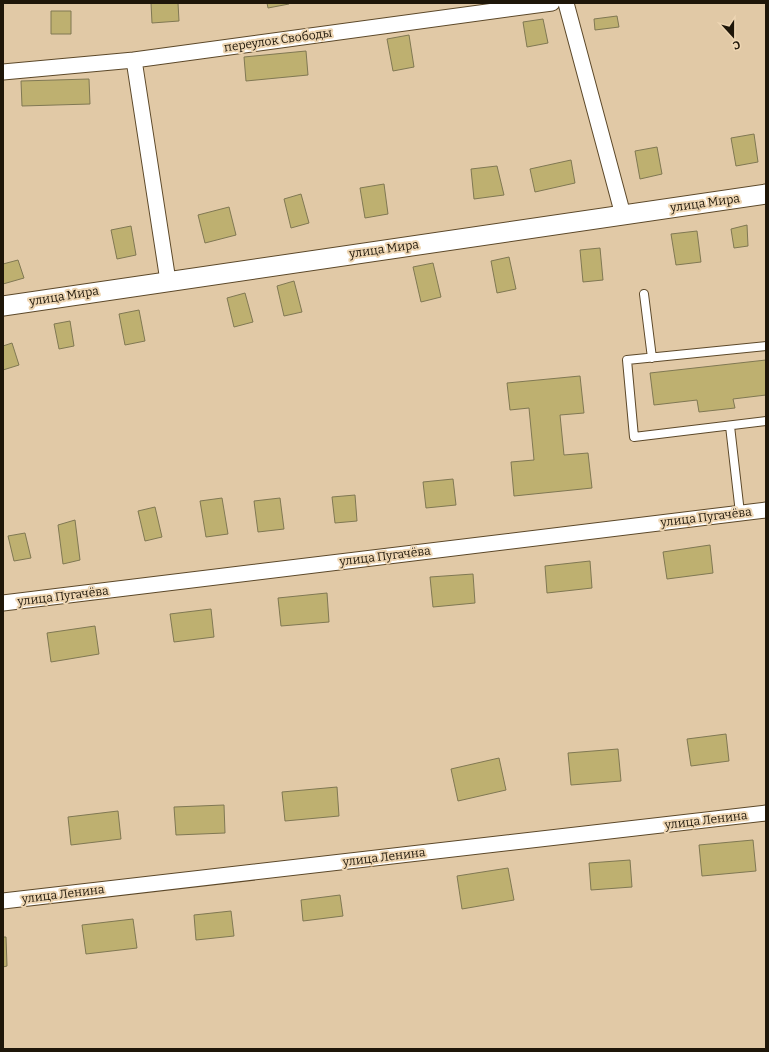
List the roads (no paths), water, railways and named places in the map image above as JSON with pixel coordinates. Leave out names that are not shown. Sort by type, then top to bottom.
[{"type":"street","name":"переулок Свободы","points":[[3,72],[134,60],[552,3]]},
{"type":"street","points":[[566,3],[623,215]]},
{"type":"street","points":[[134,60],[168,281]]},
{"type":"street","name":"улица Мира","points":[[3,306],[766,194]]},
{"type":"street","name":"улица Пугачёва","points":[[3,603],[766,510]]},
{"type":"street","name":"улица Ленина","points":[[3,901],[766,813]]},
{"type":"lane","points":[[644,294],[652,358]]},
{"type":"lane","points":[[766,346],[627,360],[634,437],[766,421]]},
{"type":"lane","points":[[730,426],[740,513]]}]
